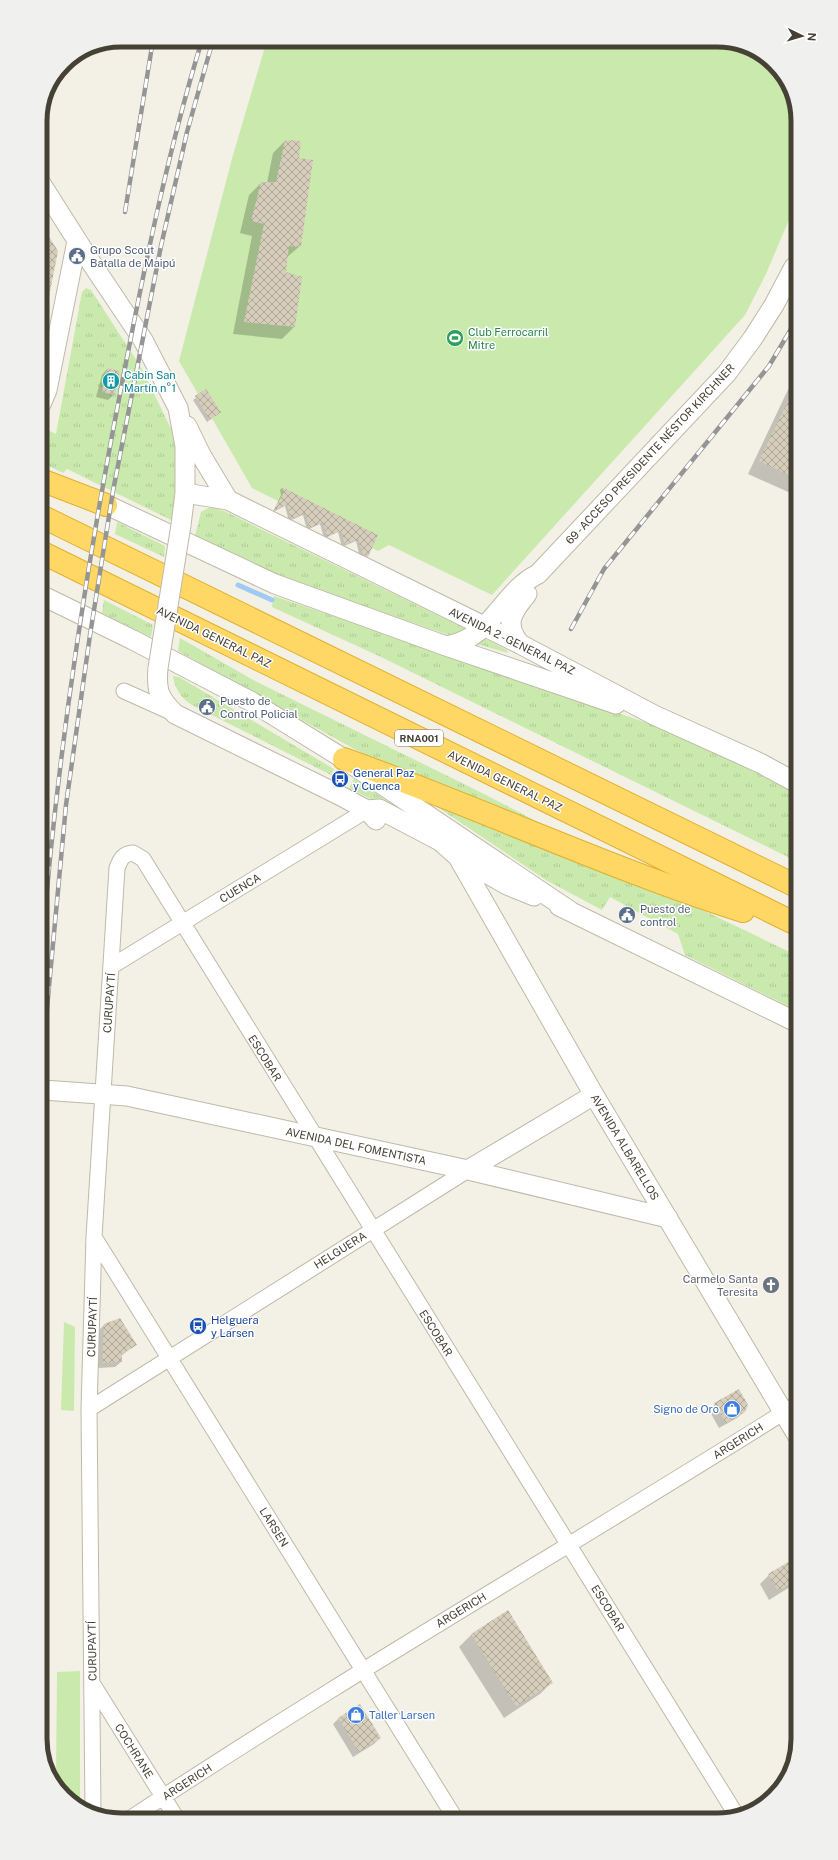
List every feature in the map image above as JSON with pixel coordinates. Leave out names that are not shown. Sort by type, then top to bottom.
[{"type":"highway","points":[[47,482],[106,505]]},
{"type":"highway","name":"RNA001","points":[[47,519],[791,884]]},
{"type":"highway","name":"AVENIDA GENERAL PAZ","points":[[47,555],[791,924]]},
{"type":"highway","points":[[344,759],[416,785],[681,891],[791,924]]},
{"type":"street","points":[[47,193],[143,340],[201,455],[228,500]]},
{"type":"street","points":[[47,390],[77,241]]},
{"type":"street","name":"69 - ACCESO PRESIDENTE NÉSTOR KIRCHNER","points":[[520,644],[511,630],[512,615],[532,587],[538,574],[727,373],[753,338],[774,305],[791,273]]},
{"type":"street","points":[[175,714],[164,703],[159,694],[157,683],[185,493],[185,446],[178,408]]},
{"type":"street","points":[[47,475],[106,505],[275,584],[446,646],[588,695],[654,715]]},
{"type":"street","name":"AVENIDA 2 - GENERAL PAZ","points":[[185,493],[228,500],[520,644],[654,715],[760,763],[791,780]]},
{"type":"street","name":"69 - ACCESO PRESIDENTE NÉSTOR KIRCHNER","points":[[446,646],[467,640],[484,627],[526,580],[538,574]]},
{"type":"street","points":[[47,598],[146,646],[239,695],[344,759],[570,911]]},
{"type":"street","points":[[124,691],[175,714],[367,810],[375,819],[435,850],[458,857],[507,885],[570,911],[791,1020]]},
{"type":"street","name":"CUENCA","points":[[112,966],[367,810]]},
{"type":"street","name":"ESCOBAR","points":[[133,852],[143,859],[734,1811]]},
{"type":"street","name":"CURUPAYTÍ","points":[[93,1807],[89,1409],[94,1237],[117,868],[121,858],[126,854],[133,852]]},
{"type":"street","name":"AVENIDA ALBARELLOS","points":[[458,857],[594,1096],[668,1218],[790,1408]]},
{"type":"street","name":"AVENIDA DEL FOMENTISTA","points":[[47,1090],[103,1093],[127,1096],[468,1170],[668,1218]]},
{"type":"street","name":"HELGUERA","points":[[89,1409],[169,1357],[468,1170],[594,1096]]},
{"type":"street","name":"LARSEN","points":[[94,1237],[452,1813]]},
{"type":"street","name":"ARGERICH","points":[[139,1813],[363,1670],[790,1408]]},
{"type":"street","name":"COCHRANE","points":[[92,1683],[173,1813]]},
{"type":"green space","name":"Club Ferrocarril Mitre","points":[[265,47],[731,48],[750,55],[762,62],[776,76],[787,97],[791,121],[791,215],[766,274],[745,315],[492,595],[389,545],[378,551],[252,488],[179,361],[233,155]]},
{"type":"green space","points":[[86,288],[91,290],[142,369],[173,433],[177,459],[173,521],[67,469],[63,473],[47,465],[47,430],[56,434],[82,292]]},
{"type":"green space","points":[[208,508],[215,508],[224,511],[468,630],[454,637],[286,579],[195,536],[201,512]]},
{"type":"green space","points":[[117,522],[165,546],[164,557],[115,534]]},
{"type":"green space","points":[[274,596],[662,728],[791,789],[791,859],[381,657],[272,607]]},
{"type":"green space","points":[[104,600],[153,625],[151,637],[102,613]]},
{"type":"green space","points":[[482,637],[507,650],[508,653],[474,643]]},
{"type":"green space","points":[[180,638],[255,681],[476,790],[565,836],[422,781],[356,750],[178,651]]},
{"type":"green space","points":[[173,676],[179,677],[334,769],[331,775],[192,705],[179,693]]},
{"type":"green space","points":[[354,779],[428,828],[349,788]]},
{"type":"green space","points":[[427,800],[688,903],[791,953],[791,1008],[685,955],[678,934],[610,897],[602,910],[546,880]]},
{"type":"green space","points":[[64,1322],[75,1327],[74,1411],[61,1410]]},
{"type":"green space","points":[[80,1671],[80,1800],[62,1784],[56,1774],[57,1672]]},
{"type":"building","points":[[285,140],[301,141],[299,158],[313,160],[301,247],[289,246],[286,272],[302,277],[295,327],[244,322],[264,224],[251,221],[261,182],[276,182]]},
{"type":"building","points":[[47,233],[58,251],[47,307]]},
{"type":"building","name":"Cabin San Martín n°1","points":[[107,368],[120,371],[115,395],[102,392]]},
{"type":"building","points":[[206,389],[221,412],[210,420],[195,396]]},
{"type":"building","points":[[791,394],[791,476],[759,461]]},
{"type":"building","points":[[282,487],[378,535],[368,557],[363,554],[358,539],[345,545],[341,531],[327,537],[323,522],[310,528],[305,513],[291,519],[287,505],[274,510],[284,492]]},
{"type":"building","points":[[120,1318],[137,1345],[122,1354],[122,1362],[102,1363],[104,1324]]},
{"type":"building","name":"Signo de Oro","points":[[739,1389],[748,1405],[745,1412],[726,1423],[714,1403]]},
{"type":"building","points":[[791,1560],[791,1584],[778,1591],[768,1574]]},
{"type":"building","points":[[508,1610],[553,1683],[516,1706],[471,1634]]},
{"type":"building","points":[[360,1704],[381,1738],[359,1752],[338,1718]]},
{"type":"waterway","points":[[238,585],[272,600]]},
{"type":"railway","points":[[125,212],[152,47]]},
{"type":"railway","points":[[47,887],[64,733],[97,520],[123,378],[149,250],[178,124],[200,47]]},
{"type":"railway","points":[[47,1008],[66,805],[90,635],[113,491],[161,246],[187,132],[211,47]]},
{"type":"railway","points":[[571,629],[604,569],[769,366],[791,329]]},
{"type":"place","name":"Grupo Scout Batalla de Maipú","points":[[77,256]]},
{"type":"place","name":"Club Ferrocarril Mitre","points":[[455,338]]},
{"type":"place","name":"Cabin San Martín n°1","points":[[111,381]]},
{"type":"place","name":"Puesto de Control Policial","points":[[207,707]]},
{"type":"place","name":"General Paz y Cuenca","points":[[340,779]]},
{"type":"place","name":"Puesto de control","points":[[627,915]]},
{"type":"place","name":"Carmelo Santa Teresita","points":[[771,1285]]},
{"type":"place","name":"Helguera y Larsen","points":[[198,1326]]},
{"type":"place","name":"Signo de Oro","points":[[732,1409]]},
{"type":"place","name":"Taller Larsen","points":[[356,1715]]}]
